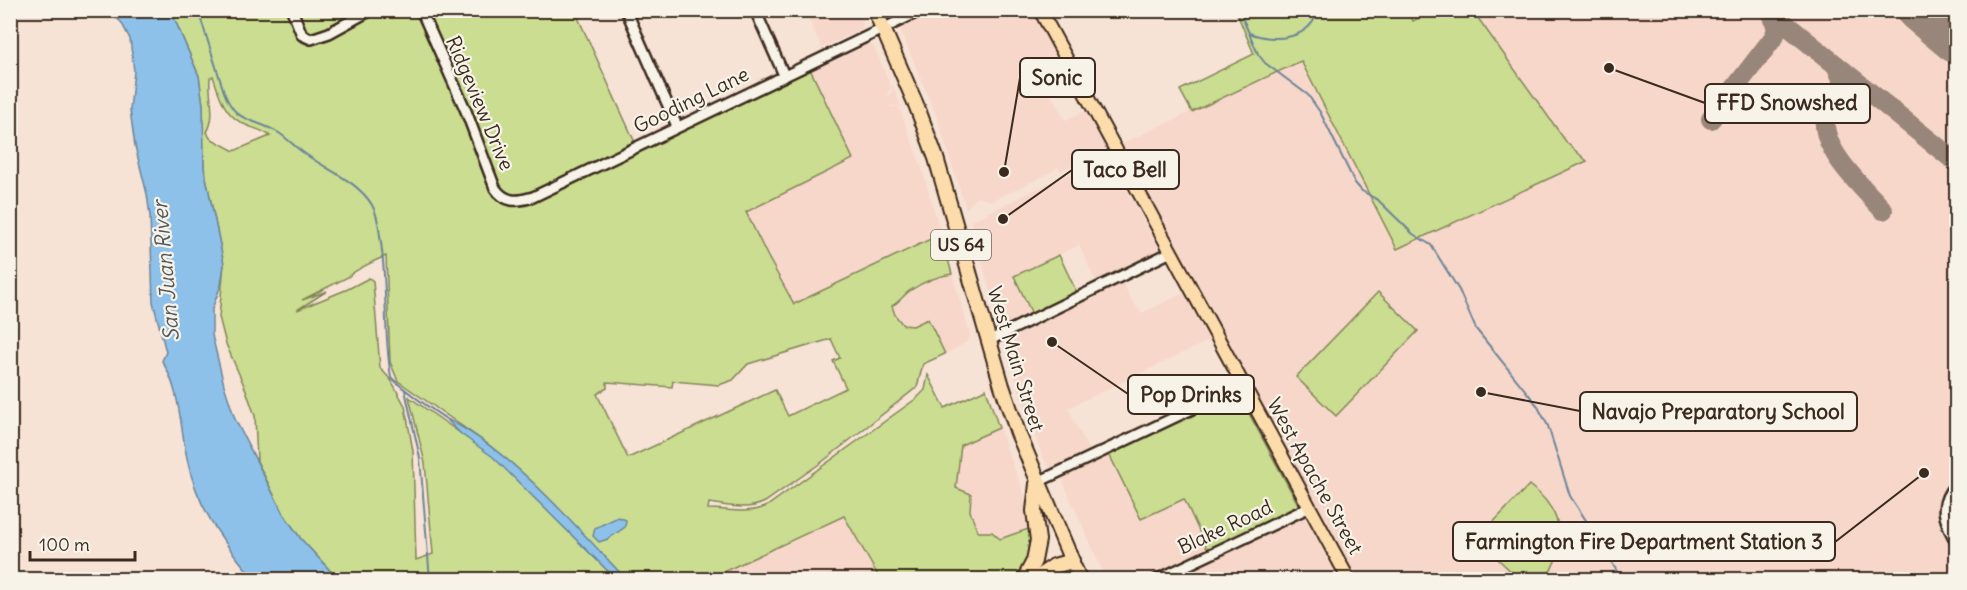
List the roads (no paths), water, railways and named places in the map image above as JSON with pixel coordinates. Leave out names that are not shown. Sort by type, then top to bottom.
[{"type":"highway","name":"West Main Street","points":[[876,10],[936,158],[988,341],[1012,416],[1072,561]]},
{"type":"highway","name":"US 64","points":[[1024,579],[1034,561],[1038,540],[1034,511],[1038,482]]},
{"type":"highway","points":[[1034,579],[1054,566],[1072,561]]},
{"type":"highway","points":[[1049,579],[1072,561]]},
{"type":"main road","name":"West Apache Street","points":[[1040,10],[1349,579]]},
{"type":"main road","name":"West Main Street","points":[[1072,561],[1080,579]]},
{"type":"street","points":[[291,10],[302,35],[311,39],[329,33],[370,10]]},
{"type":"street","name":"Ridgeview Drive","points":[[421,10],[466,111],[495,188],[500,195],[513,201]]},
{"type":"street","points":[[626,10],[677,126]]},
{"type":"street","points":[[755,10],[784,75]]},
{"type":"street","name":"Gooding Lane","points":[[513,201],[533,197],[921,10]]},
{"type":"street","points":[[988,341],[1171,252]]},
{"type":"street","points":[[1038,482],[1243,385]]},
{"type":"street","points":[[1956,484],[1947,497],[1944,516],[1956,542]]},
{"type":"street","name":"Blake Road","points":[[1156,579],[1310,507]]},
{"type":"water","name":"San Juan River","points":[[109,11],[171,11],[199,76],[203,105],[204,168],[224,264],[221,285],[212,309],[212,335],[224,385],[235,419],[283,513],[301,539],[338,579],[254,579],[214,526],[199,496],[188,463],[173,385],[162,361],[166,352],[153,302],[150,216],[130,110],[134,71],[130,39],[121,22]]},
{"type":"water","points":[[445,418],[470,432],[519,469],[626,579],[616,579],[493,457],[461,434]]},
{"type":"water","points":[[618,517],[626,520],[625,527],[608,539],[599,542],[593,536],[595,528]]},
{"type":"waterway","points":[[198,10],[224,92],[234,110],[246,119],[279,133],[312,159],[350,182],[372,205],[378,220],[384,271],[391,377],[446,419]]},
{"type":"waterway","points":[[1239,10],[1258,54],[1265,63],[1308,95],[1320,112],[1355,183],[1362,191],[1378,200],[1413,234],[1431,245],[1459,290],[1476,329],[1537,405],[1548,426],[1570,496],[1622,580]]},
{"type":"waterway","points":[[1249,33],[1269,38],[1290,36],[1307,28],[1314,20],[1318,10]]},
{"type":"waterway","points":[[405,390],[420,458],[430,580]]},
{"type":"place","name":"FFD Snowshed","points":[[1609,68]]},
{"type":"place","name":"Sonic","points":[[1004,172]]},
{"type":"place","name":"Taco Bell","points":[[1003,219]]},
{"type":"place","name":"Pop Drinks","points":[[1052,342]]},
{"type":"place","name":"Navajo Preparatory School","points":[[1481,392]]},
{"type":"place","name":"Farmington Fire Department Station 3","points":[[1924,473]]}]
